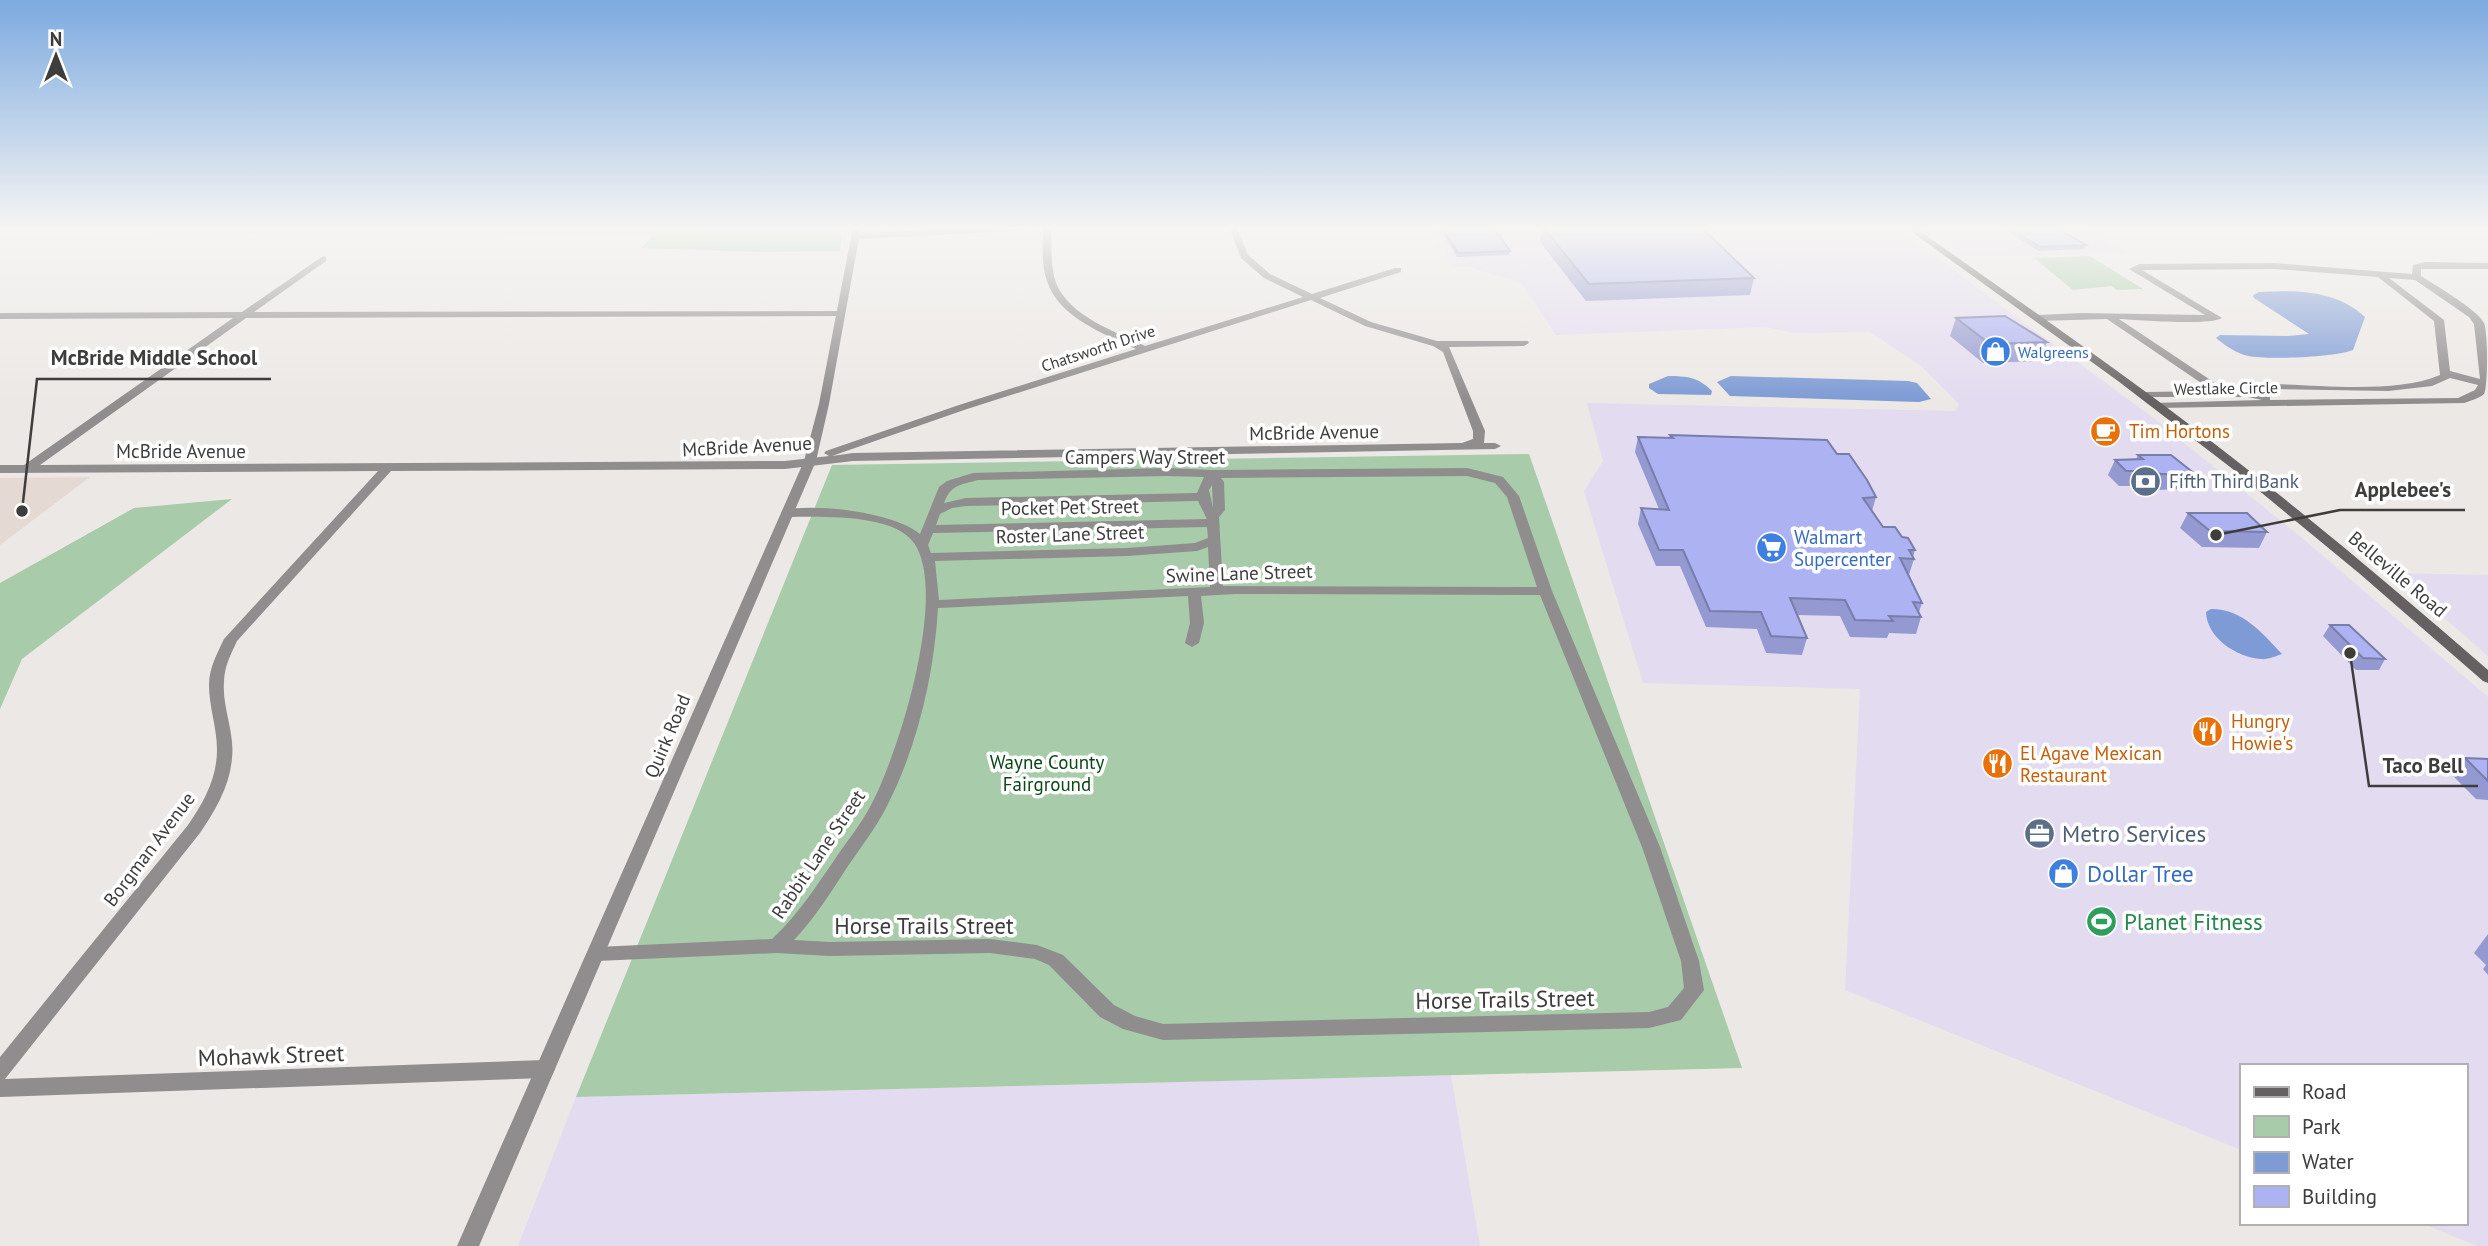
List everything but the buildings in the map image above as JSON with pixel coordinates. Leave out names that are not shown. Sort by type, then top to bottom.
[{"type":"main road","name":"Belleville Road","points":[[1991,285],[2157,405],[2357,564],[2488,678]]},
{"type":"street","points":[[27,469],[287,285]]},
{"type":"street","name":"Quirk Road","points":[[468,1246],[810,461],[824,404],[845,285]]},
{"type":"street","points":[[1055,285],[1062,300],[1083,317],[1145,350]]},
{"type":"street","points":[[1286,285],[1381,329],[1437,344],[1524,343]]},
{"type":"street","name":"Chatsworth Drive","points":[[810,461],[962,407],[1348,285]]},
{"type":"street","points":[[2037,318],[2081,315],[2217,318],[2161,285]]},
{"type":"street","points":[[2391,285],[2439,320],[2445,373],[2483,383]]},
{"type":"street","points":[[2429,285],[2472,314],[2479,323],[2485,346],[2487,376],[2480,391],[2468,397]]},
{"type":"street","points":[[0,316],[839,313]]},
{"type":"street","name":"Westlake Circle","points":[[2110,317],[2224,394]]},
{"type":"street","points":[[1437,344],[1451,355],[1479,431],[1479,441],[1460,447]]},
{"type":"street","name":"Westlake Circle","points":[[2271,387],[2425,385],[2442,380],[2445,373]]},
{"type":"street","points":[[2349,387],[2373,403]]},
{"type":"street","name":"Westlake Circle","points":[[2144,395],[2248,394],[2295,403]]},
{"type":"street","name":"Westlake Circle","points":[[2157,405],[2460,401],[2468,397],[2488,402]]},
{"type":"street","name":"McBride Avenue","points":[[0,469],[664,467],[785,465],[853,457],[1496,446]]},
{"type":"street","name":"Borgman Avenue","points":[[0,1072],[194,829],[212,801],[225,752],[215,678],[221,657],[231,639],[388,468]]},
{"type":"street","name":"Campers Way Street","points":[[925,543],[933,512],[943,490],[951,484],[977,476],[1166,472],[1467,472],[1493,477]]},
{"type":"street","points":[[1213,520],[1219,510],[1218,482],[1212,474],[1203,490],[1205,506],[1213,520],[1217,591]]},
{"type":"street","name":"Horse Trails Street","points":[[776,946],[830,949],[990,946],[1037,952],[1056,960],[1107,1011],[1130,1023],[1163,1032],[1628,1021],[1649,1020],[1674,1014],[1694,990],[1690,961],[1651,847],[1545,591],[1513,496],[1505,485],[1493,477]]},
{"type":"street","points":[[933,512],[948,505],[966,502],[1204,497]]},
{"type":"street","points":[[787,513],[879,520],[911,532],[925,543]]},
{"type":"street","name":"Pocket Pet Street","points":[[925,543],[1213,520]]},
{"type":"street","name":"Roster Lane Street","points":[[925,543],[1154,551],[1197,547],[1214,540]]},
{"type":"street","name":"Rabbit Lane Street","points":[[597,954],[776,946],[798,927],[878,809],[902,752],[914,712],[934,604],[925,543]]},
{"type":"street","name":"Swine Lane Street","points":[[934,604],[1217,591],[1545,591]]},
{"type":"street","points":[[1192,643],[1197,622],[1194,593]]},
{"type":"street","name":"Mohawk Street","points":[[0,1088],[544,1069]]},
{"type":"shaded area","points":[[1522,285],[1974,285],[2152,417],[2302,538],[2488,697],[2488,1246],[2477,1246],[2426,1225],[2467,1225],[2467,1064],[2240,1064],[2240,1150],[1845,990],[1860,689],[1643,683],[1584,491],[1603,461],[1587,403],[1955,411],[1959,404],[1921,366],[1870,332],[1796,333],[1765,327],[1556,335]]},
{"type":"shaded area","points":[[90,477],[0,545],[0,478]]},
{"type":"shaded area","points":[[2393,573],[2488,575],[2488,656]]},
{"type":"shaded area","points":[[1451,1075],[1480,1246],[518,1246],[576,1097]]},
{"type":"green space","points":[[2067,285],[2137,285],[2143,289],[2117,290],[2111,286],[2073,290]]},
{"type":"green space","name":"Wayne County Fairground","points":[[1529,454],[1742,1068],[576,1097],[832,465]]},
{"type":"green space","points":[[232,499],[22,659],[0,709],[0,583],[134,508]]},
{"type":"water","points":[[2259,292],[2315,294],[2342,301],[2354,308],[2365,317],[2353,350],[2318,356],[2271,358],[2240,353],[2216,338],[2220,335],[2309,334],[2254,298],[2253,295]]},
{"type":"water","points":[[1668,376],[1697,380],[1712,391],[1711,395],[1658,394],[1649,388],[1649,384]]},
{"type":"water","points":[[1731,376],[1908,381],[1917,383],[1931,399],[1919,402],[1730,396],[1717,382]]},
{"type":"water","points":[[2211,609],[2233,613],[2242,618],[2282,654],[2261,659],[2233,650],[2217,638],[2212,630],[2206,612]]},
{"type":"place","name":"Walgreens","points":[[1995,352]]},
{"type":"place","name":"Tim Hortons","points":[[2106,431]]},
{"type":"place","name":"Fifth Third Bank","points":[[2146,481]]},
{"type":"place","name":"McBride Middle School","points":[[22,511]]},
{"type":"place","name":"Applebee's","points":[[2216,535]]},
{"type":"place","name":"Walmart Supercenter","points":[[1771,548]]},
{"type":"place","name":"Taco Bell","points":[[2350,653]]},
{"type":"place","name":"Hungry Howie's","points":[[2208,732]]},
{"type":"place","name":"El Agave Mexican Restaurant","points":[[1997,764]]},
{"type":"place","name":"Metro Services","points":[[2039,833]]},
{"type":"place","name":"Dollar Tree","points":[[2064,873]]},
{"type":"place","name":"Planet Fitness","points":[[2101,921]]}]
